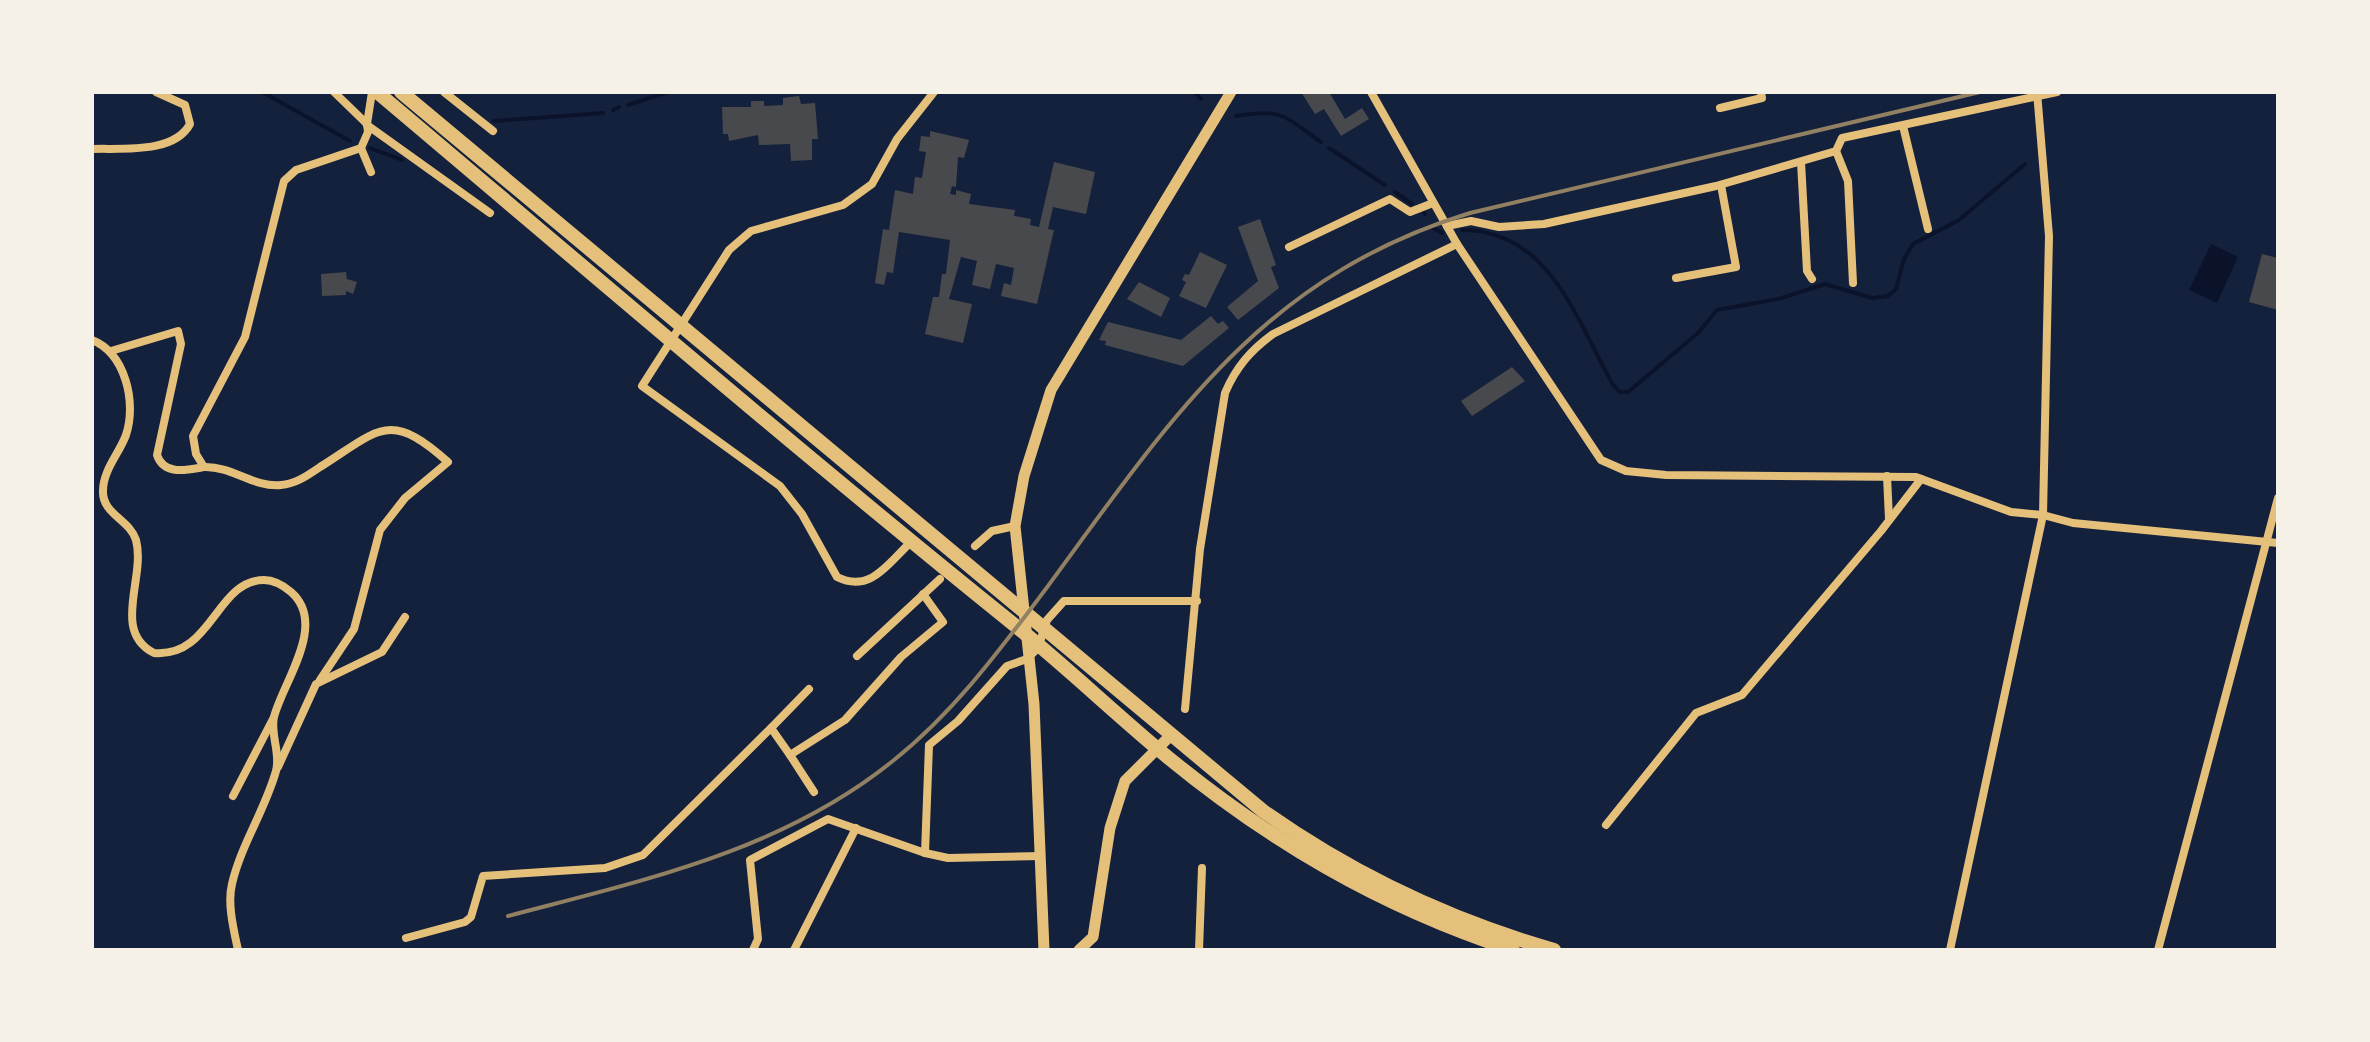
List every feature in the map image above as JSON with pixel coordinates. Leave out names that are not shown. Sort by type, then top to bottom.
[{"type":"highway","points":[[374,92],[938,563],[1054,656],[1157,748],[1251,821],[1351,884],[1426,920],[1513,950]]},
{"type":"highway","points":[[401,92],[1263,811],[1344,863],[1426,905],[1554,950]]},
{"type":"street","points":[[92,149],[166,144],[185,134],[190,124],[185,105],[156,92]]},
{"type":"street","points":[[334,92],[367,124],[422,167],[468,195],[490,213]]},
{"type":"street","points":[[371,172],[361,148],[368,132],[374,92]]},
{"type":"street","points":[[444,92],[493,131]]},
{"type":"street","points":[[912,541],[873,579],[857,584],[837,577],[802,514],[780,486],[642,386],[729,250],[751,231],[843,205],[872,184],[897,139],[934,92]]},
{"type":"street","points":[[1044,950],[1035,718],[1015,526],[1028,460],[1051,390],[1231,92]]},
{"type":"street","points":[[1371,92],[1457,244],[1601,460],[1626,471],[1666,475],[1887,476],[1921,479],[2011,512],[2043,515],[2073,523],[2278,543]]},
{"type":"street","points":[[1720,108],[1762,98],[1761,92]]},
{"type":"street","points":[[1853,283],[1848,181],[1836,151],[1842,138],[2057,92]]},
{"type":"street","points":[[1950,950],[2043,515],[2049,236],[2037,94]]},
{"type":"street","points":[[1903,126],[1928,229]]},
{"type":"street","points":[[204,467],[196,454],[193,436],[245,337],[284,181],[296,170],[361,148]]},
{"type":"street","points":[[1447,226],[1471,221],[1499,227],[1532,226],[1721,185],[1836,151]]},
{"type":"street","points":[[1801,162],[1807,271],[1812,279]]},
{"type":"street","points":[[1676,278],[1736,267],[1721,185]]},
{"type":"street","points":[[468,195],[475,196],[488,186]]},
{"type":"street","points":[[1289,247],[1390,199],[1410,212],[1433,203]]},
{"type":"street","points":[[1185,709],[1202,534],[1225,393],[1240,364],[1273,334],[1457,244]]},
{"type":"street","points":[[111,351],[178,331],[181,344],[157,455],[160,464],[168,469],[221,466],[263,484],[285,485],[390,428],[410,432],[448,462],[405,498],[380,530],[354,629],[320,680],[277,768],[231,886],[238,950]]},
{"type":"street","points":[[92,340],[111,351],[125,379],[129,422],[122,444],[107,472],[102,493],[106,507],[126,523],[136,541],[138,575],[131,617],[136,638],[154,653],[179,651],[193,643],[246,583],[266,580],[284,587],[299,603],[304,625],[297,658],[274,718],[233,796]]},
{"type":"street","points":[[1887,476],[1889,520]]},
{"type":"street","points":[[1606,825],[1696,713],[1742,695],[1921,479]]},
{"type":"street","points":[[2158,950],[2278,498]]},
{"type":"street","points":[[975,546],[992,531],[1015,526]]},
{"type":"street","points":[[857,656],[940,579]]},
{"type":"street","points":[[790,755],[845,720],[901,657],[943,622],[923,594]]},
{"type":"street","points":[[925,853],[929,745],[958,721],[1007,666],[1027,659],[1038,648],[1047,620],[1064,601],[1197,601]]},
{"type":"street","points":[[320,680],[382,652],[405,617]]},
{"type":"street","points":[[406,938],[465,922],[471,917],[483,876],[605,868],[643,855],[809,689]]},
{"type":"street","points":[[274,718],[277,768]]},
{"type":"street","points":[[771,728],[814,792]]},
{"type":"street","points":[[1079,950],[1093,937],[1115,806],[1125,781],[1170,736]]},
{"type":"street","points":[[753,950],[758,939],[750,860],[828,819],[948,858],[1041,856]]},
{"type":"street","points":[[794,950],[856,828]]},
{"type":"street","points":[[1199,950],[1202,868]]},
{"type":"water","points":[[2211,244],[2238,257],[2217,303],[2189,290]]},
{"type":"building","points":[[1301,92],[1329,92],[1345,119],[1362,108],[1369,119],[1341,136],[1324,109],[1315,114]]},
{"type":"building","points":[[799,96],[801,104],[815,103],[818,139],[812,139],[812,160],[791,161],[790,144],[759,145],[758,135],[729,141],[728,134],[723,134],[722,107],[751,107],[751,101],[764,101],[764,106],[783,105],[783,98]]},
{"type":"building","points":[[930,131],[969,140],[964,158],[958,157],[956,187],[952,186],[950,194],[956,195],[956,190],[971,194],[969,204],[1015,210],[1014,216],[1031,219],[1030,225],[1039,227],[1054,162],[1095,172],[1086,214],[1053,207],[1048,229],[1054,230],[1037,304],[1001,296],[1004,283],[1011,285],[1014,268],[996,264],[990,289],[972,285],[977,261],[961,257],[949,299],[972,304],[963,343],[925,334],[933,297],[939,297],[942,274],[946,274],[950,240],[899,232],[893,273],[887,272],[884,285],[875,283],[883,229],[889,230],[895,190],[913,194],[915,177],[922,178],[926,152],[919,151],[921,136],[930,137]]},
{"type":"building","points":[[1260,219],[1276,265],[1271,267],[1279,288],[1238,320],[1227,307],[1258,281],[1238,227]]},
{"type":"building","points":[[1200,252],[1227,265],[1206,308],[1179,296],[1186,282],[1182,280],[1185,274],[1189,275]]},
{"type":"building","points":[[2262,254],[2278,258],[2278,310],[2249,302]]},
{"type":"building","points":[[346,272],[347,279],[357,282],[353,294],[346,291],[346,295],[322,296],[321,274]]},
{"type":"building","points":[[1139,282],[1170,298],[1161,317],[1127,299]]},
{"type":"building","points":[[1211,316],[1218,324],[1223,321],[1229,328],[1183,366],[1105,345],[1106,341],[1099,340],[1108,322],[1181,340]]},
{"type":"building","points":[[1512,367],[1525,381],[1472,416],[1461,401]]},
{"type":"waterway","points":[[262,92],[350,141]]},
{"type":"waterway","points":[[628,105],[668,92]]},
{"type":"waterway","points":[[1195,92],[1201,99]]},
{"type":"waterway","points":[[613,110],[619,107]]},
{"type":"waterway","points":[[494,121],[603,113]]},
{"type":"waterway","points":[[1236,116],[1264,113],[1282,116],[1321,142]]},
{"type":"waterway","points":[[370,148],[402,160]]},
{"type":"waterway","points":[[1329,148],[1385,185]]},
{"type":"waterway","points":[[1462,230],[1492,234],[1518,245],[1539,262],[1573,308],[1613,385],[1620,392],[1628,392],[1698,333],[1717,310],[1778,299],[1825,284],[1872,298],[1888,296],[1896,289],[1904,259],[1913,244],[1959,220],[2025,164]]},
{"type":"waterway","points":[[1395,192],[1412,204]]},
{"type":"waterway","points":[[1433,228],[1442,233]]},
{"type":"railway","points":[[508,916],[660,875],[759,840],[806,818],[894,760],[936,722],[993,658],[1178,414],[1225,363],[1276,316],[1332,275],[1396,241],[1470,213],[1980,92]]}]
